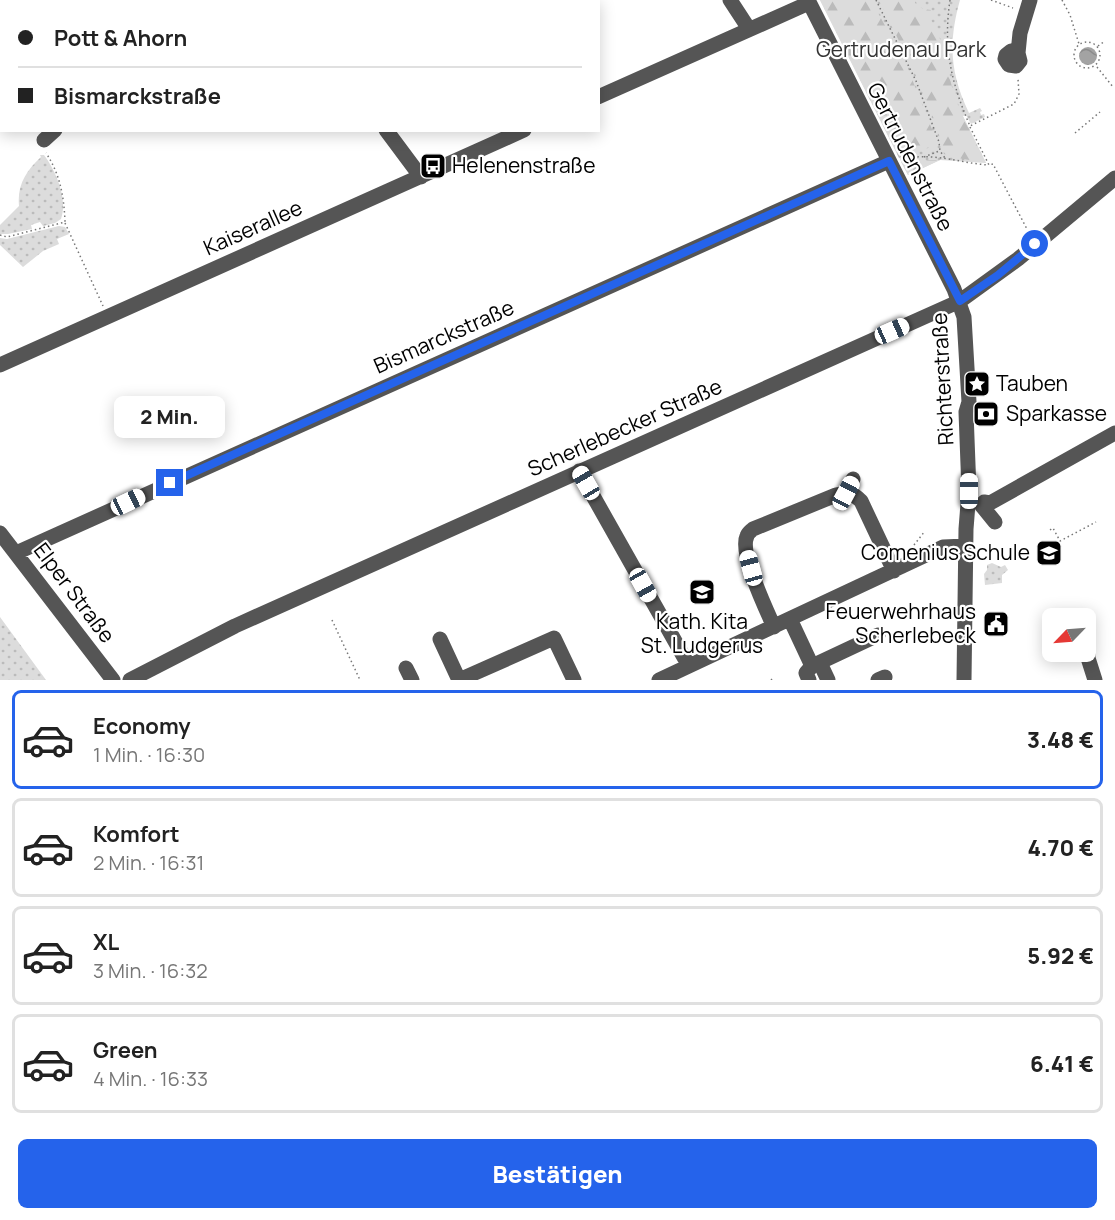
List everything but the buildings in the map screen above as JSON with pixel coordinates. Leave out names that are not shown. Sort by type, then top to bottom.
[{"type":"street","points":[[729,0],[749,29]]},
{"type":"street","points":[[600,96],[808,1]]},
{"type":"street","name":"Gertrudenstraße","points":[[808,1],[960,301]]},
{"type":"street","points":[[1017,59],[1028,6]]},
{"type":"street","points":[[387,132],[421,177]]},
{"type":"street","name":"Kaiserallee","points":[[0,365],[520,132]]},
{"type":"street","name":"Bismarckstraße","points":[[16,553],[889,162]]},
{"type":"street","name":"Scherlebecker Straße","points":[[130,680],[235,626],[960,301],[1018,260],[1115,178]]},
{"type":"street","name":"Richterstraße","points":[[960,301],[964,317],[966,365],[969,377],[969,402],[966,412],[969,491],[978,506],[966,546],[964,680]]},
{"type":"street","points":[[978,506],[990,503],[1115,433]]},
{"type":"street","points":[[579,471],[689,666]]},
{"type":"street","points":[[774,627],[756,588],[745,549],[746,537],[753,529],[850,486],[861,501],[894,571]]},
{"type":"street","points":[[978,506],[995,522]]},
{"type":"street","name":"Elper Straße","points":[[0,533],[113,680]]},
{"type":"street","points":[[659,680],[943,547],[966,546]]},
{"type":"street","points":[[790,619],[814,670],[828,680]]},
{"type":"street","points":[[814,670],[878,635]]},
{"type":"street","points":[[440,639],[459,680],[554,638],[574,680]]},
{"type":"street","points":[[1089,662],[1095,680]]},
{"type":"path","points":[[876,0],[916,81],[939,142],[940,151],[945,158]]},
{"type":"path","points":[[950,0],[947,29],[948,56],[956,91],[989,165]]},
{"type":"path","points":[[991,0],[1028,6]]},
{"type":"path","points":[[1062,0],[1070,15],[1079,44],[1075,52],[1078,64],[1086,68],[1096,67]]},
{"type":"path","points":[[1097,47],[1105,41]]},
{"type":"path","points":[[1079,44],[1090,43],[1097,47],[1100,57],[1096,67]]},
{"type":"path","points":[[970,126],[1014,104],[1019,94],[1017,59]]},
{"type":"path","points":[[1096,67],[1113,87]]},
{"type":"path","points":[[1075,133],[1100,112]]},
{"type":"path","points":[[48,141],[52,163],[61,183],[65,222],[108,317]]},
{"type":"path","points":[[923,157],[940,151]]},
{"type":"path","points":[[889,162],[923,157],[993,164],[1030,235]]},
{"type":"path","points":[[0,235],[7,237],[65,222]]},
{"type":"path","points":[[1050,530],[1053,528],[1060,541],[1096,522]]},
{"type":"path","points":[[914,546],[925,531]]},
{"type":"path","points":[[332,620],[360,680]]},
{"type":"green space","name":"Gertrudenau Park","points":[[820,0],[960,0],[953,44],[955,71],[969,113],[980,108],[981,115],[984,114],[985,117],[971,124],[966,115],[963,116],[986,163],[940,160],[908,175]]},
{"type":"green space","points":[[820,0],[871,0],[906,64],[937,142],[924,150],[899,158]]},
{"type":"green space","points":[[879,0],[915,0],[915,3],[923,9],[931,10],[929,16],[942,43],[941,50],[954,94],[986,163],[947,156],[943,151],[937,127],[921,86]]},
{"type":"green space","points":[[40,155],[44,155],[60,186],[63,203],[61,219],[43,226],[40,222],[31,225],[32,229],[0,234],[0,225],[19,206],[21,185],[41,157]]},
{"type":"green space","points":[[940,160],[908,175],[901,162]]},
{"type":"green space","points":[[59,226],[65,227],[69,234],[57,239],[59,244],[43,251],[23,267],[0,245],[0,238],[7,239]]},
{"type":"green space","points":[[992,563],[1001,567],[1005,565],[1008,570],[1002,575],[1002,583],[985,585],[984,574],[987,565]]},
{"type":"green space","points":[[0,617],[46,680],[0,680]]},
{"type":"water","points":[[1084,47],[1092,47],[1097,52],[1095,63],[1084,65],[1079,60],[1079,52]]},
{"type":"place","name":"Helenenstraße","points":[[433,166]]},
{"type":"place","name":"Tauben","points":[[977,384]]},
{"type":"place","name":"Sparkasse","points":[[986,414]]},
{"type":"place","name":"Comenius Schule","points":[[1049,553]]},
{"type":"place","name":"Kath. Kita St. Ludgerus","points":[[702,592]]},
{"type":"place","name":"Feuerwehrhaus Scherlebeck","points":[[996,624]]},
{"type":"route","points":[[170,483],[889,161],[960,301],[1018,260],[1035,244]]}]
